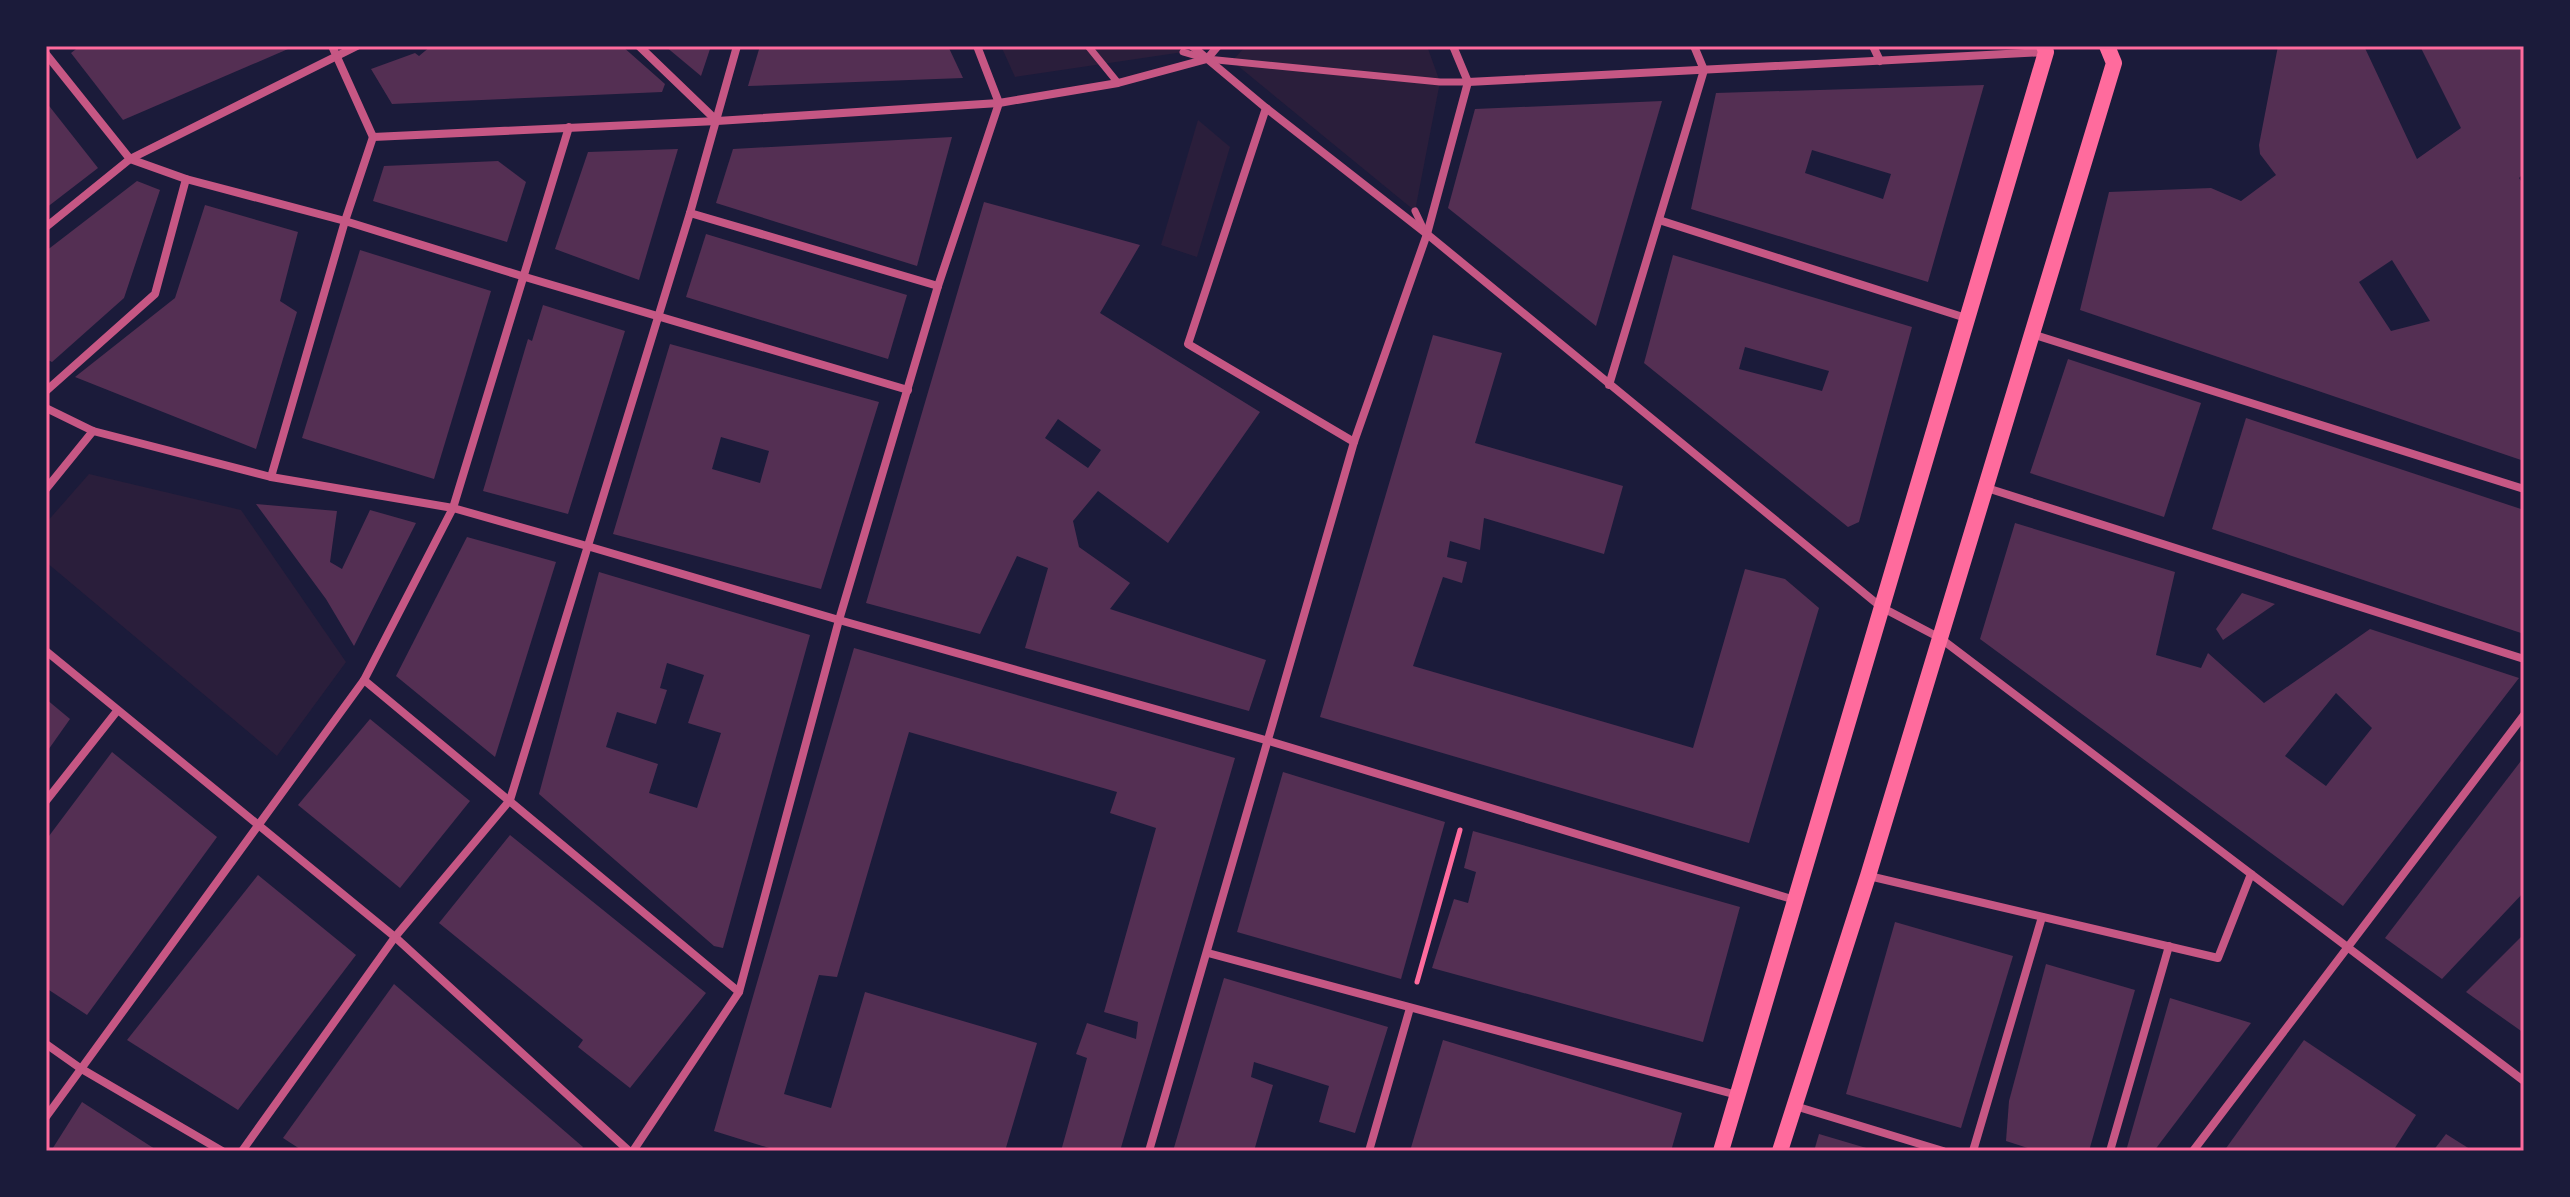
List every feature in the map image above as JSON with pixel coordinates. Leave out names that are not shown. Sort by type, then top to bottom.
[{"type":"main road","points":[[1780,1151],[1868,876],[2114,63],[2107,46]]},
{"type":"main road","points":[[1721,1151],[2045,49]]},
{"type":"street","points":[[55,46],[46,53],[130,159],[186,179],[345,221],[908,390]]},
{"type":"street","points":[[271,477],[345,221],[373,137],[332,46]]},
{"type":"street","points":[[46,227],[130,159],[357,46]]},
{"type":"street","points":[[639,46],[717,121]]},
{"type":"street","points":[[242,1151],[395,937],[510,800],[690,213],[737,46]]},
{"type":"street","points":[[46,651],[395,937],[631,1151],[739,992],[839,620],[938,286],[999,103],[977,46]]},
{"type":"street","points":[[1088,46],[1118,83]]},
{"type":"street","points":[[1192,46],[1427,234],[1881,607],[1940,638],[2524,1081]]},
{"type":"street","points":[[373,137],[717,121],[999,103],[1118,83],[1207,59],[1218,46]]},
{"type":"street","points":[[1149,1151],[1354,442],[1427,234],[1468,82],[1453,46]]},
{"type":"street","points":[[1609,385],[1704,70],[1694,46]]},
{"type":"street","points":[[1873,46],[1880,61]]},
{"type":"street","points":[[1183,52],[1207,59],[1440,82],[1468,82],[1880,61],[2045,49]]},
{"type":"street","points":[[1266,108],[1188,344],[1354,442]]},
{"type":"street","points":[[46,1117],[364,680],[453,508],[569,127]]},
{"type":"street","points":[[46,391],[155,294],[186,179]]},
{"type":"street","points":[[1415,211],[1427,234]]},
{"type":"street","points":[[690,213],[938,286]]},
{"type":"street","points":[[1659,220],[1966,318]]},
{"type":"street","points":[[2032,334],[2524,489]]},
{"type":"street","points":[[46,408],[93,431],[271,477],[453,508],[1269,741],[1795,900]]},
{"type":"street","points":[[46,489],[93,431]]},
{"type":"street","points":[[1987,488],[2524,659]]},
{"type":"street","points":[[364,680],[739,992]]},
{"type":"street","points":[[46,801],[117,711]]},
{"type":"street","points":[[2193,1151],[2524,715]]},
{"type":"street","points":[[1868,876],[2218,958],[2251,874]]},
{"type":"street","points":[[1973,1151],[2042,917]]},
{"type":"street","points":[[2110,1151],[2169,946]]},
{"type":"street","points":[[1208,953],[1738,1095]]},
{"type":"street","points":[[1369,1151],[1410,1008]]},
{"type":"street","points":[[46,1044],[80,1068],[222,1151]]},
{"type":"street","points":[[1793,1105],[1943,1151]]},
{"type":"path","points":[[1410,1008],[1468,802]]},
{"type":"shaded area","points":[[1001,46],[1175,46],[1183,52],[1015,77]]},
{"type":"shaded area","points":[[1246,46],[1427,46],[1440,82],[1415,211],[1232,61]]},
{"type":"shaded area","points":[[1198,120],[1230,147],[1197,257],[1161,245]]},
{"type":"shaded area","points":[[89,474],[241,510],[346,662],[277,756],[46,562],[46,523]]},
{"type":"building","points":[[80,46],[295,46],[123,120],[71,53]]},
{"type":"building","points":[[431,46],[622,46],[665,84],[662,92],[392,104],[371,69],[415,53],[419,56]]},
{"type":"building","points":[[665,46],[711,46],[701,76]]},
{"type":"building","points":[[760,46],[948,46],[963,78],[748,86]]},
{"type":"building","points":[[2278,46],[2364,46],[2417,159],[2461,128],[2420,46],[2524,46],[2524,173],[2519,178],[2524,185],[2524,461],[2080,310],[2109,192],[2211,188],[2241,201],[2276,175],[2260,154],[2259,145]],"holes":[[[2392,260],[2430,321],[2391,331],[2359,282]]]},
{"type":"building","points":[[1984,85],[1928,282],[1691,209],[1716,93]],"holes":[[[1812,150],[1891,174],[1883,199],[1805,173]]]},
{"type":"building","points":[[1662,101],[1596,326],[1448,208],[1475,109]]},
{"type":"building","points":[[46,102],[98,168],[46,208]]},
{"type":"building","points":[[952,137],[917,266],[716,203],[733,149]]},
{"type":"building","points":[[678,149],[639,280],[555,249],[588,152]]},
{"type":"building","points":[[498,161],[526,182],[507,242],[373,201],[384,166]]},
{"type":"building","points":[[137,181],[160,190],[124,298],[52,362],[46,359],[46,251]]},
{"type":"building","points":[[984,202],[1140,245],[1100,313],[1260,412],[1168,543],[1098,491],[1073,521],[1079,547],[1130,583],[1110,609],[1266,660],[1249,711],[1025,648],[1048,568],[1017,556],[980,634],[866,603]],"holes":[[[1058,419],[1101,450],[1088,468],[1045,438]]]},
{"type":"building","points":[[205,205],[298,232],[280,301],[297,312],[256,449],[75,377],[175,298]]},
{"type":"building","points":[[706,234],[907,295],[888,359],[686,297]]},
{"type":"building","points":[[360,250],[491,291],[434,479],[302,438]]},
{"type":"building","points":[[1673,255],[1912,327],[1859,522],[1848,527],[1644,363]],"holes":[[[1745,347],[1829,371],[1822,391],[1739,369]]]},
{"type":"building","points":[[543,305],[625,331],[568,514],[483,491],[528,339],[532,341]]},
{"type":"building","points":[[1433,335],[1502,353],[1475,443],[1623,486],[1604,554],[1484,518],[1480,550],[1450,541],[1447,557],[1467,562],[1462,583],[1443,577],[1413,666],[1693,748],[1745,569],[1785,579],[1819,608],[1749,843],[1320,717]]},
{"type":"building","points":[[670,344],[879,402],[821,589],[613,534]],"holes":[[[721,437],[769,451],[760,483],[712,469]]]},
{"type":"building","points":[[2068,359],[2201,403],[2164,517],[2030,473]]},
{"type":"building","points":[[2246,418],[2524,510],[2524,634],[2212,529]]},
{"type":"building","points":[[256,504],[337,511],[330,562],[342,569],[370,510],[416,523],[354,646],[326,599]]},
{"type":"building","points":[[2015,523],[2175,572],[2156,655],[2201,668],[2208,653],[2264,703],[2370,629],[2519,678],[2343,906],[1980,639]],"holes":[[[2336,693],[2372,728],[2326,786],[2285,756]]]},
{"type":"building","points":[[467,537],[556,562],[495,757],[396,676]]},
{"type":"building","points":[[599,572],[810,635],[723,948],[714,946],[539,794]],"holes":[[[667,663],[704,675],[688,723],[721,733],[697,808],[649,793],[658,764],[606,747],[617,712],[656,724],[667,690],[660,688]]]},
{"type":"building","points":[[2242,593],[2275,604],[2223,640],[2216,629]]},
{"type":"building","points":[[854,648],[1235,758],[1120,1151],[1061,1151],[1087,1058],[1076,1054],[1087,1023],[1136,1039],[1138,1022],[1104,1012],[1156,828],[1110,813],[1117,792],[909,732],[837,977],[819,975],[784,1094],[831,1108],[865,992],[1037,1043],[1005,1151],[779,1151],[714,1131]]},
{"type":"building","points":[[46,699],[70,719],[46,753]]},
{"type":"building","points":[[370,719],[470,801],[400,888],[298,805]]},
{"type":"building","points":[[112,752],[217,837],[87,1015],[46,988],[46,840]]},
{"type":"building","points":[[2524,757],[2524,892],[2442,979],[2385,938]]},
{"type":"building","points":[[1283,772],[1445,822],[1401,979],[1237,932]]},
{"type":"building","points":[[1473,831],[1740,907],[1703,1042],[1432,968],[1454,899],[1468,903],[1476,872],[1464,868]]},
{"type":"building","points":[[510,835],[706,993],[630,1088],[578,1047],[583,1040],[439,923]]},
{"type":"building","points":[[258,875],[356,955],[238,1110],[127,1040]]},
{"type":"building","points":[[1895,922],[2013,956],[1961,1128],[1846,1094]]},
{"type":"building","points":[[2524,934],[2524,1033],[2466,992]]},
{"type":"building","points":[[2046,964],[2135,990],[2089,1151],[2037,1151],[2006,1141],[2009,1101]]},
{"type":"building","points":[[1224,978],[1388,1027],[1355,1133],[1319,1122],[1329,1086],[1254,1062],[1251,1077],[1273,1085],[1254,1151],[1173,1151]]},
{"type":"building","points":[[394,984],[583,1147],[580,1151],[303,1151],[283,1138]]},
{"type":"building","points":[[2170,998],[2251,1023],[2154,1151],[2126,1151]]},
{"type":"building","points":[[1443,1040],[1682,1113],[1671,1151],[1410,1151]]},
{"type":"building","points":[[2304,1040],[2416,1115],[2393,1151],[2224,1151]]},
{"type":"building","points":[[82,1102],[158,1151],[51,1151]]},
{"type":"building","points":[[1819,1134],[1873,1150],[1873,1151],[1814,1151]]},
{"type":"building","points":[[2446,1134],[2473,1151],[2433,1151]]}]
